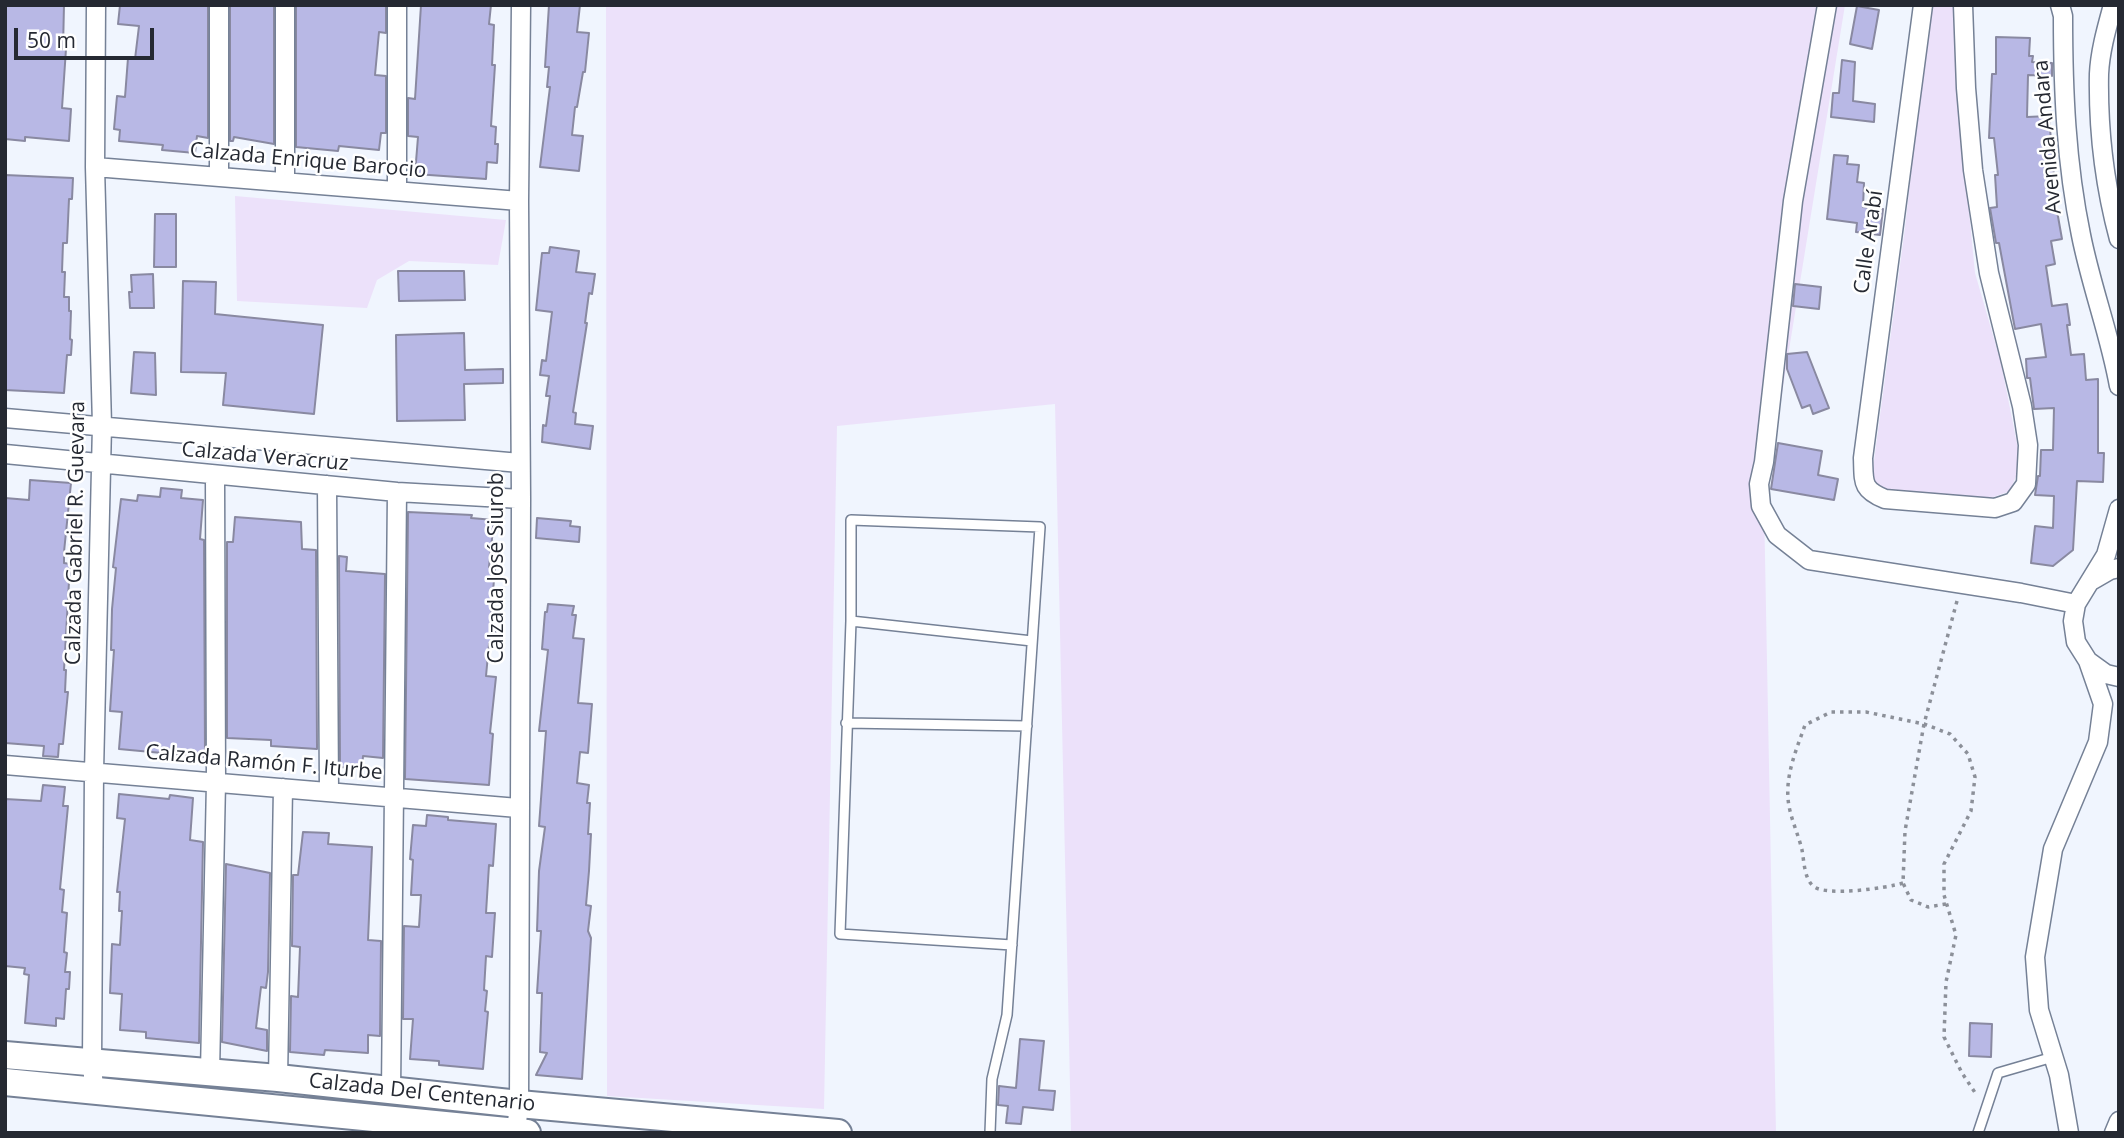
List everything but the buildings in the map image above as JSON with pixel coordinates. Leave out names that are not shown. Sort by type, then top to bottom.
[{"type":"main road","name":"Calzada Del Centenario","points":[[5,1055],[278,1078],[519,1104],[838,1133]]},
{"type":"main road","name":"Calzada Del Centenario","points":[[5,1082],[521,1132]]},
{"type":"street","name":"Calzada Gabriel R. Guevara","points":[[94,1091],[94,772],[102,425],[95,167],[96,5]]},
{"type":"street","points":[[219,5],[219,177]]},
{"type":"street","points":[[285,5],[285,182]]},
{"type":"street","points":[[397,5],[397,191]]},
{"type":"street","name":"Calzada José Siurob","points":[[521,5],[518,807],[521,1132]]},
{"type":"street","points":[[1827,5],[1793,201],[1764,462],[1759,484],[1761,506],[1777,535],[1809,560],[1962,583],[2076,604]]},
{"type":"street","name":"Calle Arabí","points":[[1923,5],[1863,458],[1864,485],[1872,494],[1885,499],[1995,508],[2013,502],[2025,484],[2028,445],[2022,406],[1989,273],[1973,170],[1963,5]]},
{"type":"street","name":"Avenida Andara","points":[[2060,5],[2063,16],[2065,124],[2070,178],[2093,290],[2118,374]]},
{"type":"street","points":[[2113,5],[2099,71],[2103,145],[2119,239]]},
{"type":"street","name":"Calzada Enrique Barocio","points":[[95,167],[519,201]]},
{"type":"street","name":"Calzada Veracruz","points":[[5,418],[520,463]]},
{"type":"street","name":"Calzada Veracruz","points":[[5,454],[397,492],[521,499]]},
{"type":"street","points":[[211,1072],[215,475]]},
{"type":"street","points":[[327,485],[329,792]]},
{"type":"street","points":[[391,1091],[397,492]]},
{"type":"street","points":[[2069,1133],[2053,1057],[2039,1010],[2035,957],[2053,849],[2098,742],[2103,704],[2088,661],[2076,642],[2073,621],[2076,604],[2106,555],[2119,509]]},
{"type":"street","points":[[2091,581],[2110,570],[2119,569]]},
{"type":"street","points":[[2088,661],[2106,674],[2119,677]]},
{"type":"street","name":"Calzada Ramón F. Iturbe","points":[[5,765],[518,807]]},
{"type":"street","points":[[278,1078],[283,788]]},
{"type":"street","points":[[2114,1133],[2119,1121]]},
{"type":"lane","points":[[990,1133],[992,1079],[1007,1016],[1012,945],[1027,726],[1040,527],[851,520],[851,621],[840,934],[1012,945]]},
{"type":"lane","points":[[851,621],[1032,641]]},
{"type":"lane","points":[[846,723],[1027,726]]},
{"type":"lane","points":[[1978,1133],[1998,1073],[2053,1057]]},
{"type":"path","points":[[1947,904],[1928,907],[1910,900],[1903,883],[1905,831],[1924,724],[1962,583]]},
{"type":"path","points":[[1903,883],[1886,888],[1836,890],[1823,890],[1813,886],[1807,876],[1788,799],[1790,766],[1805,725],[1831,712],[1866,712],[1924,724],[1950,734],[1968,754],[1975,776],[1971,811],[1944,864],[1944,895],[1956,934],[1946,982],[1944,1037],[1962,1073],[1986,1109]]},
{"type":"shaded area","points":[[606,5],[1845,5],[1764,504],[1776,1133],[1071,1132],[1055,404],[837,426],[824,1109],[607,1096]]},
{"type":"shaded area","points":[[1929,5],[1958,5],[1960,118],[1975,273],[2001,363],[2021,464],[2010,491],[1988,499],[1887,493],[1877,489],[1872,476],[1905,228]]},
{"type":"shaded area","points":[[235,196],[506,220],[498,265],[409,261],[377,280],[367,308],[237,301]]}]
